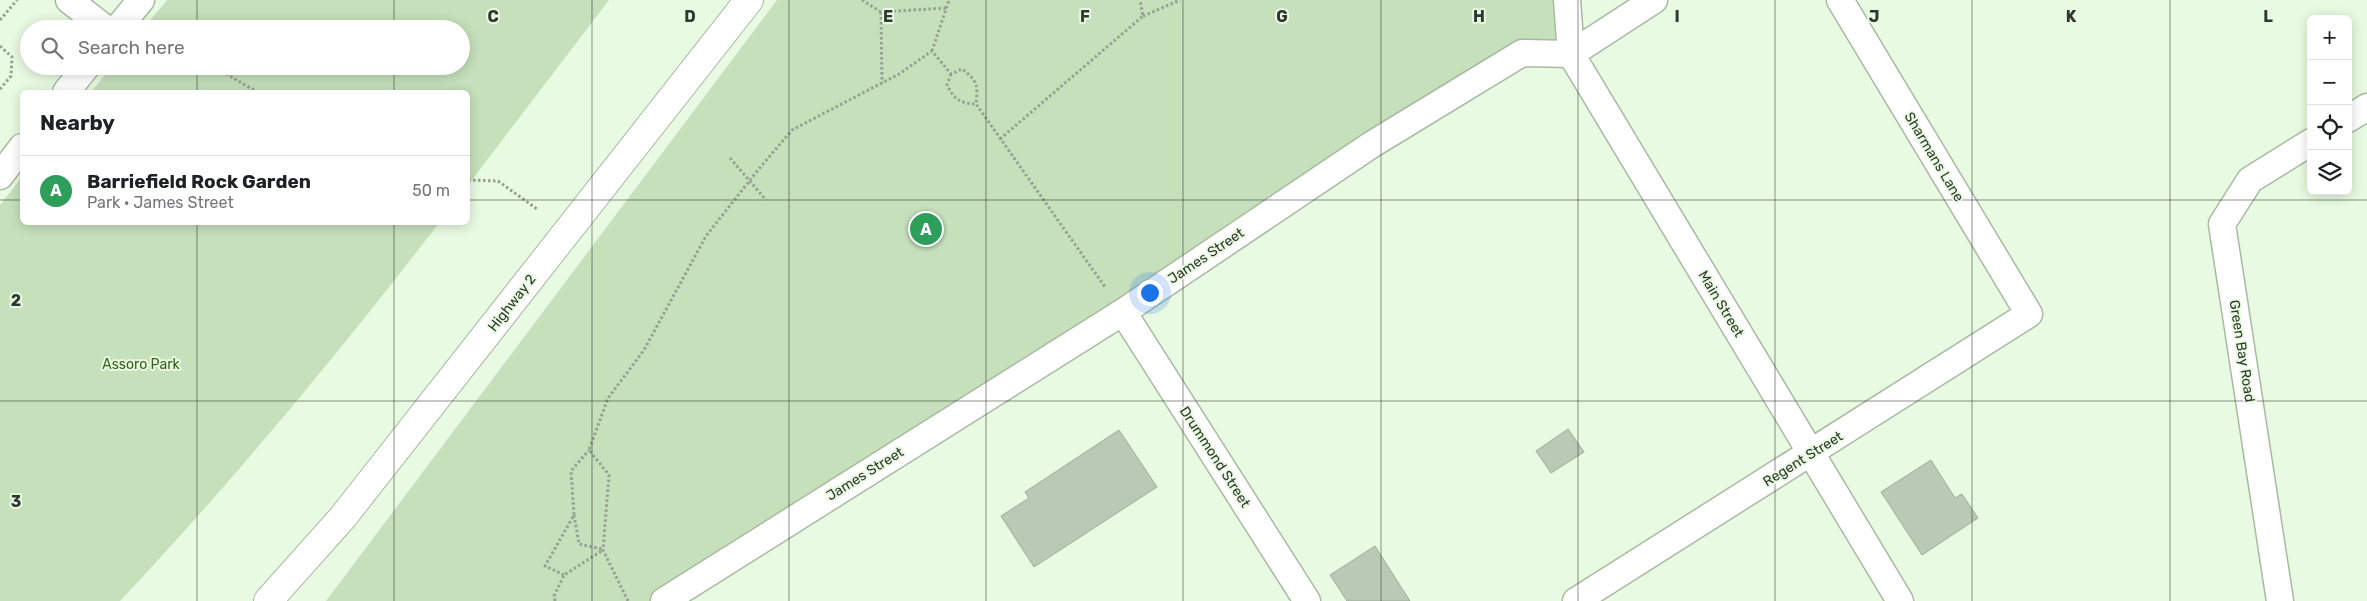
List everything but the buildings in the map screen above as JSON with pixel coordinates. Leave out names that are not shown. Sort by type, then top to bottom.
[{"type":"main road","name":"Highway 2","points":[[268,601],[343,517],[748,0]]},
{"type":"street","points":[[69,0],[95,20]]},
{"type":"street","points":[[124,20],[141,0]]},
{"type":"street","name":"Main Street","points":[[1568,0],[1571,54],[1900,601]]},
{"type":"street","points":[[1571,54],[1654,0]]},
{"type":"street","name":"Sharmans Lane","points":[[1840,0],[2029,314]]},
{"type":"street","name":"James Street","points":[[664,601],[1122,312],[1371,145],[1522,54],[1571,54]]},
{"type":"street","points":[[68,90],[80,75]]},
{"type":"street","points":[[2352,116],[2367,107]]},
{"type":"street","name":"Green Bay Road","points":[[2280,601],[2222,224],[2250,180],[2307,144]]},
{"type":"street","points":[[0,176],[20,150]]},
{"type":"street","name":"Drummond Street","points":[[1122,312],[1307,601]]},
{"type":"street","name":"Regent Street","points":[[1576,601],[1811,454],[2029,314]]},
{"type":"path","points":[[0,20],[17,0]]},
{"type":"path","points":[[862,0],[881,12],[946,8]]},
{"type":"path","points":[[603,550],[579,544],[574,514],[571,471],[589,450],[608,398],[644,350],[706,236],[792,130],[882,83],[932,51],[949,0]]},
{"type":"path","points":[[1140,0],[1143,16]]},
{"type":"path","points":[[1000,139],[1143,16],[1180,0]]},
{"type":"path","points":[[881,12],[882,83]]},
{"type":"path","points":[[0,46],[12,57],[11,76],[0,89]]},
{"type":"path","points":[[932,51],[951,74]]},
{"type":"path","points":[[976,104],[964,103],[954,98],[947,85],[951,74],[962,69],[972,77],[978,87],[976,104],[1122,312]]},
{"type":"path","points":[[228,75],[254,90]]},
{"type":"path","points":[[730,158],[766,200]]},
{"type":"path","points":[[470,180],[498,181],[537,209]]},
{"type":"path","points":[[589,450],[609,475],[603,550],[628,601]]},
{"type":"path","points":[[564,575],[545,566],[574,514]]},
{"type":"path","points":[[555,601],[554,596],[564,575],[603,550]]},
{"type":"green space","points":[[167,0],[609,0],[470,182],[470,90],[93,90],[105,75],[470,75],[470,20],[150,20]]},
{"type":"green space","points":[[777,0],[1567,0],[1571,54],[1522,54],[664,601],[326,601]]},
{"type":"green space","name":"Assoro Park","points":[[20,180],[20,225],[437,225],[284,416],[203,510],[120,601],[0,601],[0,205]]},
{"type":"place","name":"Barriefield Rock Garden","points":[[926,229]]}]
